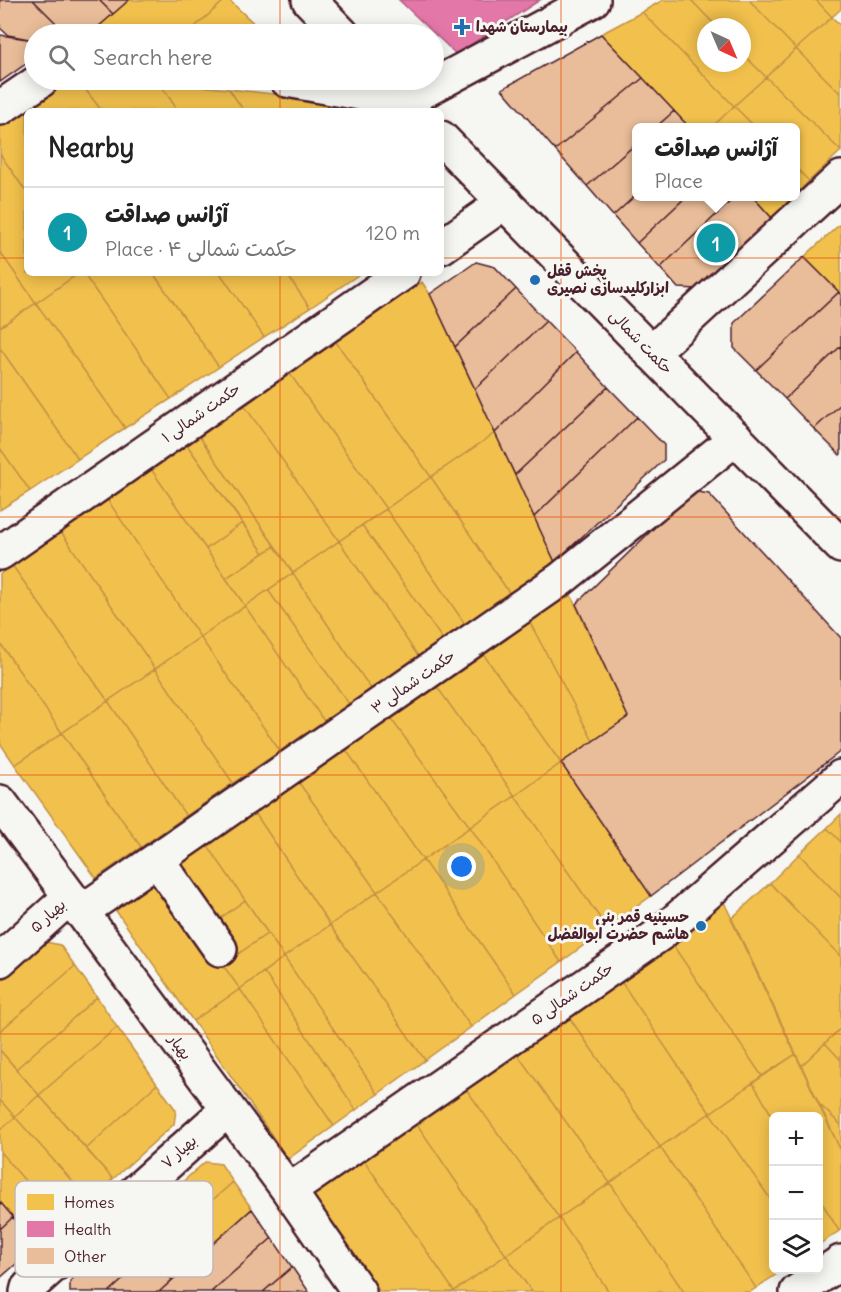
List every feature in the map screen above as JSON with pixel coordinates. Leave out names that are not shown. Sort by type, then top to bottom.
[{"type":"street","points":[[309,0],[332,24]]},
{"type":"street","points":[[444,75],[593,0]]},
{"type":"street","points":[[0,108],[26,90]]},
{"type":"street","points":[[356,90],[401,97],[415,90]]},
{"type":"street","name":"حکمت شمالی","points":[[444,141],[841,546]]},
{"type":"street","points":[[651,353],[841,178]]},
{"type":"street","points":[[444,245],[505,202]]},
{"type":"street","name":"حکمت شمالی ۱","points":[[0,553],[399,276]]},
{"type":"street","name":"حکمت شمالی ۳","points":[[76,905],[158,861],[561,579],[735,438]]},
{"type":"street","name":"حکمت شمالی ۵","points":[[289,1191],[660,934],[841,777]]},
{"type":"street","name":"بهیار","points":[[0,802],[289,1191],[359,1292]]},
{"type":"street","points":[[158,861],[220,949]]},
{"type":"street","name":"بهیار ۵","points":[[0,960],[76,905]]},
{"type":"street","name":"بهیار ۷","points":[[148,1181],[227,1110]]},
{"type":"street","points":[[797,1292],[841,1262]]},
{"type":"street","name":"بهیار ۷","points":[[27,1292],[28,1288],[40,1277]]},
{"type":"building: Homes","points":[[129,0],[225,0],[198,24],[101,24]]},
{"type":"building: Homes","points":[[225,0],[229,0],[254,24],[198,24]]},
{"type":"building: Homes","points":[[663,0],[691,0],[708,18],[697,18],[697,68],[642,12]]},
{"type":"building: Homes","points":[[691,0],[749,0],[796,49],[766,77],[751,62],[751,18],[708,18]]},
{"type":"building: Homes","points":[[749,0],[816,0],[832,17],[796,49]]},
{"type":"building: Homes","points":[[816,0],[841,0],[841,9],[832,17]]},
{"type":"building: Homes","points":[[642,12],[697,68],[697,72],[701,72],[734,106],[716,123],[685,123],[601,34]]},
{"type":"building: Homes","points":[[832,17],[841,26],[841,94],[796,49]]},
{"type":"building: Homes","points":[[796,49],[841,94],[841,151],[766,77]]},
{"type":"building: Homes","points":[[751,62],[766,77],[734,106],[701,72],[751,72]]},
{"type":"building: Homes","points":[[766,77],[841,151],[809,181],[800,172],[800,123],[751,123],[734,106]]},
{"type":"building: Homes","points":[[48,90],[86,90],[100,108],[39,108],[33,100]]},
{"type":"building: Homes","points":[[86,90],[164,90],[176,108],[100,108]]},
{"type":"building: Homes","points":[[164,90],[230,90],[242,108],[176,108]]},
{"type":"building: Homes","points":[[230,90],[334,101],[351,108],[242,108]]},
{"type":"building: Homes","points":[[33,100],[39,108],[24,108],[24,189],[0,154],[0,123]]},
{"type":"building: Homes","points":[[734,106],[751,123],[716,123]]},
{"type":"building: Homes","points":[[0,154],[24,189],[24,276],[75,276],[36,303],[0,252]]},
{"type":"building: Homes","points":[[800,172],[809,181],[800,190]]},
{"type":"building: Homes","points":[[757,201],[789,201],[772,218]]},
{"type":"building: Homes","points":[[839,225],[841,227],[841,295],[804,257]]},
{"type":"building: Homes","points":[[0,252],[36,303],[0,327]]},
{"type":"building: Homes","points":[[75,276],[85,276],[171,399],[125,428],[36,303]]},
{"type":"building: Homes","points":[[85,276],[155,276],[219,367],[171,399]]},
{"type":"building: Homes","points":[[155,276],[222,276],[264,337],[219,367]]},
{"type":"building: Homes","points":[[222,276],[288,276],[310,308],[264,337]]},
{"type":"building: Homes","points":[[288,276],[357,276],[310,308]]},
{"type":"building: Homes","points":[[422,282],[430,294],[495,433],[431,477],[336,342]]},
{"type":"building: Homes","points":[[36,303],[125,428],[78,459],[0,348],[0,327]]},
{"type":"building: Homes","points":[[336,342],[431,477],[386,509],[290,374]]},
{"type":"building: Homes","points":[[0,348],[78,459],[30,491],[0,448]]},
{"type":"building: Homes","points":[[290,374],[386,509],[339,541],[244,405]]},
{"type":"building: Homes","points":[[244,405],[339,541],[293,573],[199,436]]},
{"type":"building: Homes","points":[[495,433],[555,562],[510,594],[431,477]]},
{"type":"building: Homes","points":[[199,436],[275,546],[264,553],[187,445]]},
{"type":"building: Homes","points":[[187,445],[242,523],[206,549],[151,469]]},
{"type":"building: Homes","points":[[0,448],[30,491],[0,510]]},
{"type":"building: Homes","points":[[151,469],[245,606],[200,637],[107,499]]},
{"type":"building: Homes","points":[[431,477],[510,594],[465,624],[386,509]]},
{"type":"building: Homes","points":[[107,499],[200,637],[155,669],[61,532]]},
{"type":"building: Homes","points":[[386,509],[465,624],[443,640],[362,525]]},
{"type":"building: Homes","points":[[242,523],[264,553],[226,578],[206,549]]},
{"type":"building: Homes","points":[[362,525],[443,640],[418,656],[339,541]]},
{"type":"building: Homes","points":[[61,532],[155,669],[108,701],[12,565]]},
{"type":"building: Homes","points":[[339,541],[418,656],[371,689],[293,573]]},
{"type":"building: Homes","points":[[275,546],[293,573],[245,606],[226,578]]},
{"type":"building: Homes","points":[[12,565],[108,701],[62,733],[0,643],[0,574]]},
{"type":"building: Homes","points":[[293,573],[371,689],[349,704],[268,590]]},
{"type":"building: Homes","points":[[268,590],[349,704],[324,721],[245,606]]},
{"type":"building: Homes","points":[[569,591],[628,717],[593,741],[528,619]]},
{"type":"building: Homes","points":[[245,606],[324,721],[280,751],[200,637]]},
{"type":"building: Homes","points":[[528,619],[593,741],[561,763],[481,651]]},
{"type":"building: Homes","points":[[200,637],[280,751],[233,783],[155,669]]},
{"type":"building: Homes","points":[[0,643],[62,733],[15,765],[0,743]]},
{"type":"building: Homes","points":[[481,651],[561,763],[515,796],[435,684]]},
{"type":"building: Homes","points":[[155,669],[233,783],[186,816],[108,701]]},
{"type":"building: Homes","points":[[435,684],[515,796],[470,827],[389,716]]},
{"type":"building: Homes","points":[[108,701],[186,816],[141,847],[62,733]]},
{"type":"building: Homes","points":[[389,716],[470,827],[423,860],[344,747]]},
{"type":"building: Homes","points":[[62,733],[141,847],[96,878],[15,765]]},
{"type":"building: Homes","points":[[344,747],[423,860],[377,892],[297,780]]},
{"type":"building: Homes","points":[[561,763],[651,896],[607,928],[515,796]]},
{"type":"building: Homes","points":[[297,780],[377,892],[330,925],[253,810]]},
{"type":"building: Homes","points":[[515,796],[607,928],[561,962],[470,827]]},
{"type":"building: Homes","points":[[253,810],[330,925],[284,957],[206,843]]},
{"type":"building: Homes","points":[[841,814],[841,842],[827,828]]},
{"type":"building: Homes","points":[[470,827],[561,962],[516,994],[423,860]]},
{"type":"building: Homes","points":[[827,828],[841,842],[841,898],[799,854]]},
{"type":"building: Homes","points":[[206,843],[245,900],[210,926],[170,868]]},
{"type":"building: Homes","points":[[799,854],[841,898],[841,957],[770,883]]},
{"type":"building: Homes","points":[[423,860],[516,994],[471,1027],[377,892]]},
{"type":"building: Homes","points":[[159,876],[240,989],[193,1021],[114,908]]},
{"type":"building: Homes","points":[[770,883],[841,957],[841,1028],[801,1066],[731,919]]},
{"type":"building: Homes","points":[[377,892],[471,1027],[425,1060],[330,925]]},
{"type":"building: Homes","points":[[245,900],[268,933],[231,959],[210,926]]},
{"type":"building: Homes","points":[[723,900],[796,1054],[762,1076],[668,938]]},
{"type":"building: Homes","points":[[330,925],[425,1060],[378,1094],[284,957]]},
{"type":"building: Homes","points":[[268,933],[284,957],[240,989],[217,957],[231,959]]},
{"type":"building: Homes","points":[[668,938],[762,1076],[710,1113],[616,974]]},
{"type":"building: Homes","points":[[46,942],[60,945],[75,966],[0,1031],[0,982]]},
{"type":"building: Homes","points":[[284,957],[378,1094],[356,1110],[264,972]]},
{"type":"building: Homes","points":[[75,966],[97,997],[16,1069],[0,1050],[0,1031]]},
{"type":"building: Homes","points":[[264,972],[356,1110],[334,1126],[240,989]]},
{"type":"building: Homes","points":[[616,974],[710,1113],[660,1147],[564,1010]]},
{"type":"building: Homes","points":[[240,989],[334,1126],[288,1159],[193,1021]]},
{"type":"building: Homes","points":[[97,997],[117,1027],[39,1095],[16,1069]]},
{"type":"building: Homes","points":[[564,1010],[660,1147],[610,1183],[512,1047]]},
{"type":"building: Homes","points":[[117,1027],[157,1084],[86,1149],[39,1095]]},
{"type":"building: Homes","points":[[841,1028],[841,1060],[825,1043]]},
{"type":"building: Homes","points":[[825,1043],[841,1060],[841,1125],[818,1103],[801,1066]]},
{"type":"building: Homes","points":[[512,1047],[610,1183],[559,1218],[461,1082]]},
{"type":"building: Homes","points":[[0,1050],[39,1095],[15,1117],[0,1100]]},
{"type":"building: Homes","points":[[796,1054],[823,1112],[770,1112],[753,1083]]},
{"type":"building: Homes","points":[[461,1082],[559,1218],[506,1255],[412,1117]]},
{"type":"building: Homes","points":[[753,1083],[770,1112],[769,1197],[710,1113]]},
{"type":"building: Homes","points":[[157,1084],[176,1110],[174,1124],[113,1179],[86,1149]]},
{"type":"building: Homes","points":[[39,1095],[113,1179],[111,1181],[72,1181],[15,1117]]},
{"type":"building: Homes","points":[[0,1100],[15,1117],[0,1130]]},
{"type":"building: Homes","points":[[818,1103],[841,1125],[841,1151],[823,1112]]},
{"type":"building: Homes","points":[[823,1112],[841,1151],[841,1229],[839,1231],[823,1204]]},
{"type":"building: Homes","points":[[710,1113],[769,1197],[769,1274],[777,1274],[756,1288],[660,1147]]},
{"type":"building: Homes","points":[[15,1117],[72,1181],[25,1181],[0,1152],[0,1130]]},
{"type":"building: Homes","points":[[412,1117],[506,1255],[454,1291],[359,1153]]},
{"type":"building: Homes","points":[[660,1147],[756,1288],[750,1292],[684,1292],[610,1183]]},
{"type":"building: Homes","points":[[0,1152],[25,1181],[15,1181],[15,1220],[0,1202]]},
{"type":"building: Homes","points":[[359,1153],[454,1291],[380,1292],[308,1188]]},
{"type":"building: Homes","points":[[205,1162],[221,1164],[233,1182],[213,1200],[213,1181],[183,1181]]},
{"type":"building: Homes","points":[[233,1182],[252,1209],[213,1244],[213,1200]]},
{"type":"building: Homes","points":[[610,1183],[684,1292],[609,1292],[559,1218]]},
{"type":"building: Homes","points":[[823,1204],[839,1231],[823,1242]]},
{"type":"building: Homes","points":[[559,1218],[609,1292],[532,1292],[506,1255]]},
{"type":"building: Homes","points":[[506,1255],[532,1292],[454,1291]]},
{"type":"building: Health","name":"بیمارستان شهدا","points":[[399,0],[540,0],[456,54],[444,43],[444,24],[424,24]]},
{"type":"building: Other","points":[[0,0],[33,0],[57,24],[24,24],[24,38],[8,35],[0,28]]},
{"type":"building: Other","points":[[33,0],[99,0],[113,14],[102,24],[57,24]]},
{"type":"building: Other","points":[[99,0],[129,0],[113,14]]},
{"type":"building: Other","points":[[601,34],[643,78],[555,150],[502,89]]},
{"type":"building: Other","points":[[0,35],[24,39],[24,65],[0,82]]},
{"type":"building: Other","points":[[643,78],[674,111],[661,123],[632,123],[632,147],[587,186],[555,150]]},
{"type":"building: Other","points":[[674,111],[685,123],[661,123]]},
{"type":"building: Other","points":[[632,147],[632,199],[613,216],[587,186]]},
{"type":"building: Other","points":[[632,199],[632,201],[682,201],[637,243],[613,216]]},
{"type":"building: Other","points":[[682,201],[731,201],[660,268],[637,243]]},
{"type":"building: Other","points":[[731,201],[757,201],[772,218],[698,289],[678,288],[660,268]]},
{"type":"building: Other","points":[[804,257],[839,292],[756,370],[734,348],[734,323]]},
{"type":"building: Other","points":[[476,262],[495,267],[516,289],[455,347],[430,294]]},
{"type":"building: Other","points":[[516,289],[546,321],[475,389],[455,347]]},
{"type":"building: Other","points":[[839,292],[841,295],[841,346],[785,399],[756,370]]},
{"type":"building: Other","points":[[546,321],[576,352],[495,433],[475,389]]},
{"type":"building: Other","points":[[841,346],[841,404],[814,429],[785,399]]},
{"type":"building: Other","points":[[576,352],[608,387],[515,475],[495,433]]},
{"type":"building: Other","points":[[608,387],[637,417],[534,517],[515,475]]},
{"type":"building: Other","points":[[841,404],[841,454],[840,455],[814,429]]},
{"type":"building: Other","points":[[637,417],[664,445],[664,460],[555,562],[534,517]]},
{"type":"building: Other","points":[[692,491],[709,494],[841,638],[841,751],[651,896],[561,763],[628,717],[576,604]]},
{"type":"building: Other","points":[[0,1202],[13,1217],[0,1229]]},
{"type":"building: Other","points":[[252,1209],[272,1238],[211,1292],[159,1292],[176,1277],[213,1277],[213,1244]]},
{"type":"building: Other","points":[[13,1217],[15,1219],[15,1265],[0,1278],[0,1229]]},
{"type":"building: Other","points":[[272,1238],[292,1267],[263,1292],[211,1292]]},
{"type":"building: Other","points":[[292,1267],[309,1292],[263,1292]]},
{"type":"building: Other","points":[[75,1277],[126,1277],[109,1292],[70,1292],[70,1281]]},
{"type":"building: Other","points":[[126,1277],[169,1277],[172,1280],[159,1292],[109,1292]]},
{"type":"place","name":"بیمارستان شهدا","points":[[462,27]]},
{"type":"place","name":"آژانس صداقت","points":[[716,243]]},
{"type":"place","name":"پخش قفل ابزارکلیدسازی نصیری","points":[[535,280]]},
{"type":"place","name":"حسینیه قمر بنی هاشم حضرت ابوالفضل","points":[[701,926]]}]
